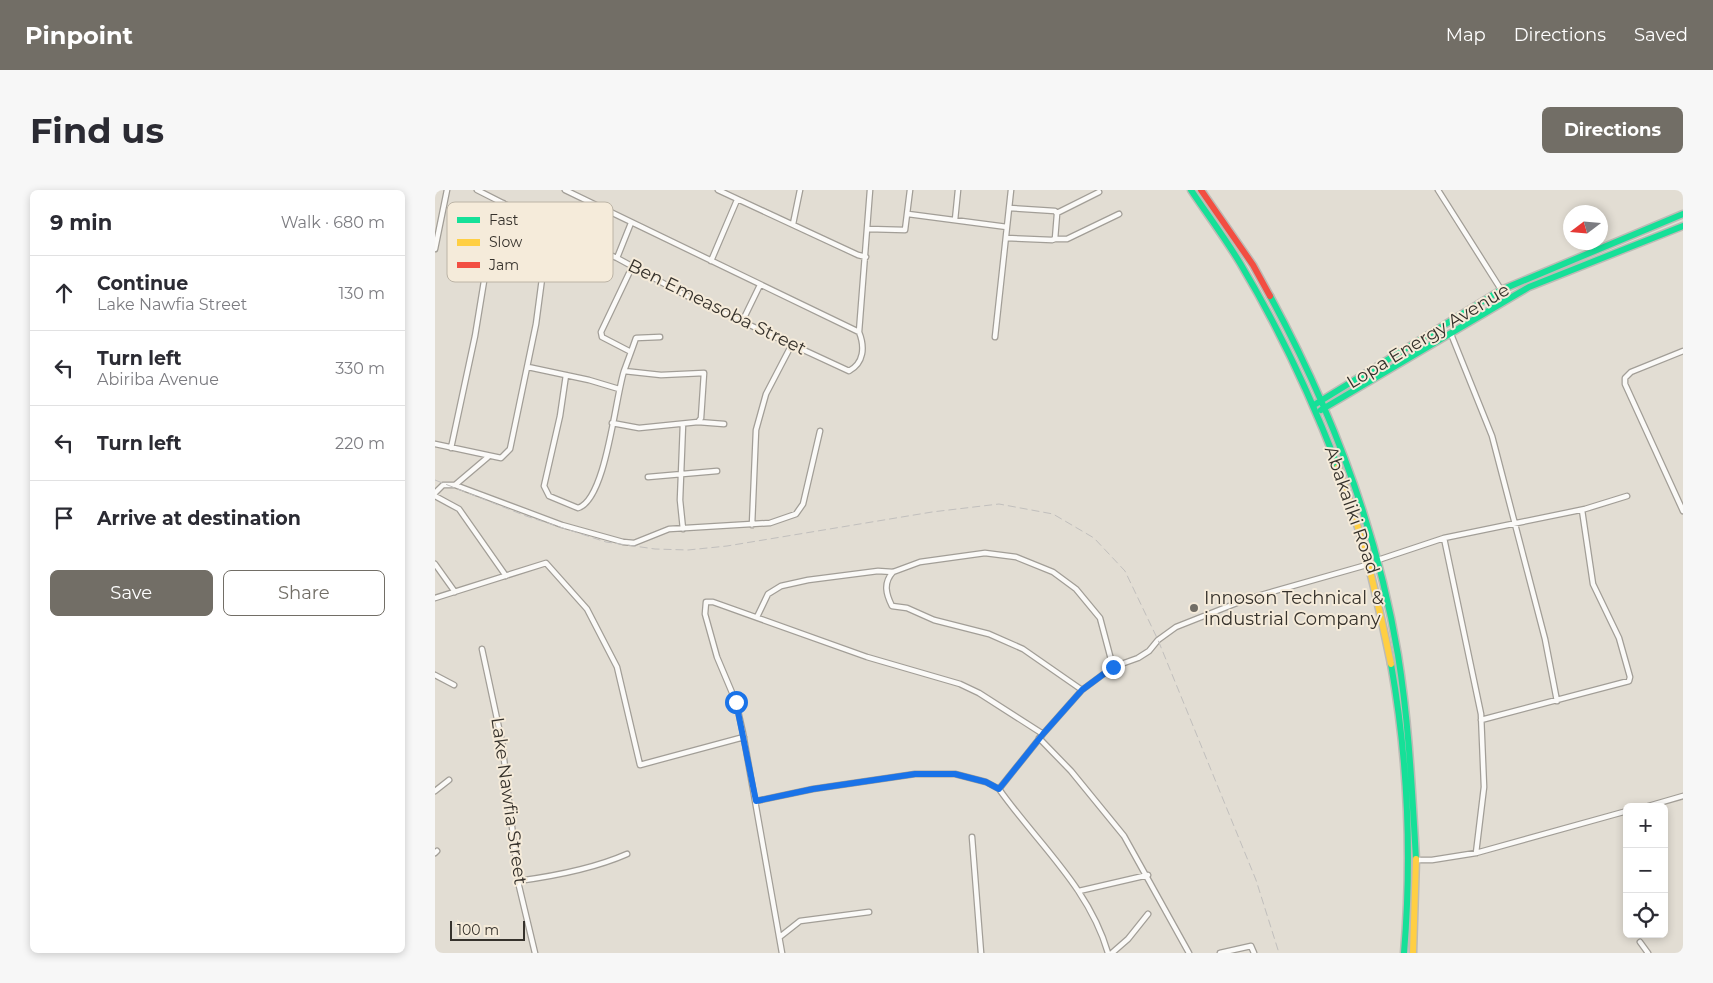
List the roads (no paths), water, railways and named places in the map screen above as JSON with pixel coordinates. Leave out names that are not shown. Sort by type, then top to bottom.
[{"type":"main road","name":"Abakaliki Road","points":[[1191,190],[1250,277],[1314,405],[1355,513],[1371,564],[1389,649],[1404,754],[1409,839],[1404,953]]},
{"type":"main road","name":"Abakaliki Road","points":[[1201,190],[1253,265],[1302,356],[1323,400],[1348,465],[1378,560],[1399,661],[1410,745],[1416,860],[1413,953]]},
{"type":"main road","name":"Lopa Energy Avenue","points":[[1314,405],[1501,290],[1683,214]]},
{"type":"main road","name":"Lopa Energy Avenue","points":[[1317,412],[1529,287],[1683,226]]},
{"type":"street","points":[[435,249],[447,190]]},
{"type":"street","name":"Ben Emeasoba Street","points":[[477,190],[487,192],[502,202]]},
{"type":"street","points":[[565,190],[590,202]]},
{"type":"street","points":[[577,195],[579,190]]},
{"type":"street","points":[[718,190],[866,257]]},
{"type":"street","points":[[793,224],[800,190]]},
{"type":"street","points":[[613,214],[859,332],[870,190]]},
{"type":"street","points":[[868,229],[905,230],[910,190]]},
{"type":"street","points":[[955,220],[958,190]]},
{"type":"street","points":[[995,338],[1011,190]]},
{"type":"street","points":[[1437,190],[1507,299]]},
{"type":"street","points":[[1009,208],[1057,212],[1099,192]]},
{"type":"street","points":[[711,261],[737,200]]},
{"type":"street","points":[[1055,239],[1057,212]]},
{"type":"street","points":[[908,214],[1007,227]]},
{"type":"street","points":[[1006,238],[1067,239],[1119,214]]},
{"type":"street","points":[[617,258],[631,223]]},
{"type":"street","name":"Ben Emeasoba Street","points":[[613,256],[791,346],[849,371],[860,362],[863,341],[859,332]]},
{"type":"street","points":[[631,352],[602,337],[601,332],[633,267]]},
{"type":"street","points":[[451,448],[475,336],[484,282]]},
{"type":"street","points":[[435,444],[488,457],[501,458],[510,450],[528,367],[541,282]]},
{"type":"street","points":[[742,322],[760,285]]},
{"type":"street","points":[[1451,334],[1492,436],[1545,639],[1557,700]]},
{"type":"street","points":[[566,375],[560,416],[545,472],[544,486],[549,496],[578,508],[589,501],[601,479],[619,389],[636,338],[660,338]]},
{"type":"street","points":[[753,525],[756,430],[766,394],[791,346]]},
{"type":"street","points":[[1683,351],[1631,372],[1625,378],[1625,384],[1683,511]]},
{"type":"street","points":[[528,367],[619,389]]},
{"type":"street","points":[[625,371],[661,375],[704,373],[701,418],[698,422]]},
{"type":"street","points":[[612,423],[639,428],[698,422],[724,424]]},
{"type":"street","points":[[683,424],[681,476],[683,530]]},
{"type":"street","points":[[506,576],[459,509],[435,494],[443,485],[455,484],[562,525],[623,542],[634,543],[669,529],[683,530],[770,523],[796,514],[803,504],[820,431]]},
{"type":"street","points":[[455,484],[488,457]]},
{"type":"street","points":[[649,477],[681,476],[717,471]]},
{"type":"street","points":[[1378,560],[1444,538],[1582,510],[1627,496]]},
{"type":"street","points":[[1481,720],[1626,683],[1631,677],[1619,638],[1593,584],[1582,510]]},
{"type":"street","points":[[1444,538],[1481,720],[1484,788],[1476,853]]},
{"type":"street","points":[[757,617],[768,594],[781,586],[808,580],[878,571],[893,572],[920,562],[985,553],[1016,557],[1045,568],[1076,589],[1099,618],[1113,667]]},
{"type":"street","points":[[435,598],[546,563],[587,608],[617,667],[640,765],[744,738]]},
{"type":"street","points":[[435,564],[455,592]]},
{"type":"street","points":[[999,789],[1041,736],[1082,690],[1113,667],[1143,654],[1176,627],[1247,599],[1371,564]]},
{"type":"street","points":[[893,572],[886,583],[888,598],[893,606],[907,608],[934,620],[989,634],[1030,654],[1082,690]]},
{"type":"street","points":[[782,953],[781,936],[768,879],[744,738],[736,702],[723,674],[707,622],[705,604],[708,601],[867,656],[960,684],[979,693],[1041,736],[1124,836],[1148,876],[1189,953]]},
{"type":"street","name":"Lake Nawfia Street","points":[[482,649],[502,742],[518,881],[535,953]]},
{"type":"street","points":[[435,675],[454,685]]},
{"type":"street","points":[[756,801],[813,789],[915,774],[955,774],[986,782],[999,789],[1063,868],[1079,891],[1108,953]]},
{"type":"street","points":[[435,791],[449,780]]},
{"type":"street","points":[[1659,803],[1683,796]]},
{"type":"street","points":[[1416,860],[1432,860],[1476,853],[1623,812]]},
{"type":"street","points":[[972,837],[981,953]]},
{"type":"street","points":[[518,881],[585,869],[607,863],[627,854]]},
{"type":"street","points":[[1079,891],[1148,876]]},
{"type":"street","points":[[781,936],[800,922],[869,912]]},
{"type":"street","points":[[1112,953],[1128,939],[1149,914]]},
{"type":"street","points":[[1639,942],[1648,953]]},
{"type":"street","points":[[1220,953],[1251,946],[1255,953]]},
{"type":"railway","points":[[435,480],[526,516],[606,542],[655,549],[688,550],[727,546],[932,512],[999,504],[1053,514],[1094,538],[1125,571],[1158,640],[1256,880],[1279,953]]},
{"type":"place","name":"Innoson Technical & industrial Company","points":[[1194,608]]}]
